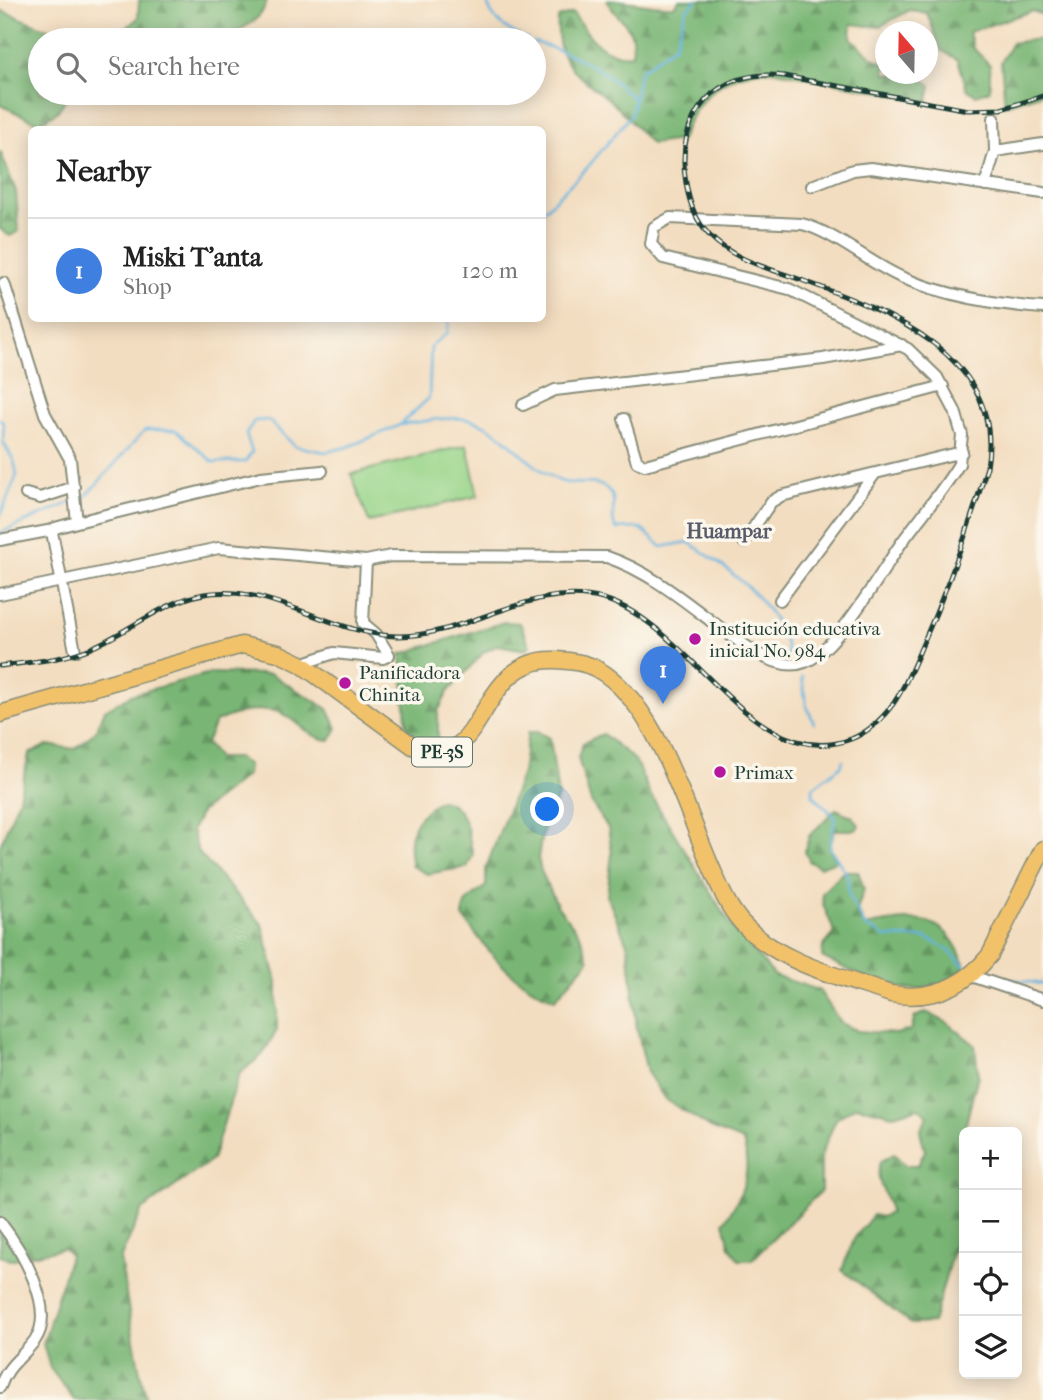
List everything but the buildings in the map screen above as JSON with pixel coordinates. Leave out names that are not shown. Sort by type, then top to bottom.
[{"type":"highway","name":"PE-3S","points":[[0,715],[225,648],[261,647],[302,664],[413,746],[448,752],[465,742],[501,682],[512,672],[549,660],[590,666],[625,690],[644,718],[664,755],[728,904],[748,930],[787,956],[891,994],[930,995],[972,976],[990,955],[1043,849]]},
{"type":"street","points":[[985,185],[995,151],[994,118]]},
{"type":"street","points":[[995,151],[1043,145]]},
{"type":"street","points":[[812,186],[853,170],[871,168],[1043,193]]},
{"type":"street","points":[[0,594],[219,548],[366,561],[391,556],[607,557],[630,565],[758,653],[792,665],[813,658],[838,634],[939,494],[959,464],[962,452],[960,426],[943,386],[927,365],[902,345],[789,289],[663,258],[651,244],[654,227],[670,218],[802,224],[819,228],[853,252],[903,278],[983,300],[1043,307]]},
{"type":"street","points":[[4,283],[45,414],[70,459],[77,517]]},
{"type":"street","points":[[523,405],[555,390],[823,359],[902,345]]},
{"type":"street","points":[[624,419],[637,462],[645,465],[943,386]]},
{"type":"street","points":[[744,542],[771,502],[781,496],[962,452]]},
{"type":"street","points":[[0,540],[53,530],[77,517],[261,477],[322,471]]},
{"type":"street","points":[[780,600],[874,475]]},
{"type":"street","points":[[26,494],[40,498],[74,489]]},
{"type":"street","points":[[53,530],[75,651]]},
{"type":"street","points":[[302,664],[334,653],[383,658],[389,655],[376,634],[363,623],[366,561]]},
{"type":"street","points":[[972,976],[1043,1000]]},
{"type":"street","points":[[0,1222],[36,1287],[43,1320],[33,1343],[4,1373],[0,1387]]},
{"type":"green space","points":[[139,0],[267,0],[259,16],[243,28],[126,28],[138,18]]},
{"type":"green space","points":[[607,0],[674,6],[679,0],[1043,0],[1043,15],[1032,11],[969,32],[973,48],[990,65],[990,90],[976,95],[967,89],[958,60],[941,50],[938,42],[938,21],[930,21],[927,13],[910,10],[890,21],[875,21],[875,27],[852,24],[851,38],[875,59],[875,84],[929,84],[928,101],[771,70],[754,72],[726,82],[704,99],[687,124],[681,140],[651,144],[614,104],[572,69],[560,48],[558,18],[573,13],[590,37],[604,49],[632,54],[632,35]]},
{"type":"green space","points":[[0,10],[45,28],[28,28],[28,105],[62,105],[57,112],[39,123],[0,105]]},
{"type":"green space","points":[[1038,39],[1043,41],[1043,93],[1005,105],[1001,62],[1012,43]]},
{"type":"green space","points":[[0,151],[16,191],[19,231],[10,236],[0,229]]},
{"type":"green space","points":[[467,445],[478,496],[369,522],[351,474]]},
{"type":"green space","points":[[504,622],[520,623],[530,646],[525,650],[498,645],[484,652],[448,692],[438,711],[438,742],[430,748],[422,747],[407,732],[401,654]]},
{"type":"green space","points":[[210,673],[270,674],[328,709],[337,728],[330,740],[323,739],[281,713],[257,710],[215,722],[206,743],[218,758],[238,758],[248,765],[247,775],[201,812],[192,830],[198,852],[262,924],[277,982],[277,1030],[262,1055],[239,1074],[212,1160],[142,1210],[120,1259],[147,1400],[74,1400],[50,1368],[43,1344],[70,1255],[64,1248],[10,1260],[0,1255],[0,846],[19,798],[29,754],[47,745],[75,749],[95,732],[105,710],[131,695]]},
{"type":"green space","points":[[528,732],[538,732],[550,738],[558,796],[542,834],[538,858],[541,871],[558,907],[580,935],[589,960],[555,999],[514,976],[492,955],[463,917],[465,903],[486,886],[486,868],[522,773]]},
{"type":"green space","points":[[603,734],[635,760],[650,794],[732,927],[775,976],[819,990],[841,1023],[858,1031],[896,1034],[911,1030],[915,1017],[926,1012],[948,1023],[975,1045],[978,1075],[965,1127],[959,1127],[959,1228],[933,1323],[911,1324],[842,1270],[854,1239],[873,1215],[881,1217],[890,1213],[880,1183],[880,1162],[894,1154],[905,1165],[918,1165],[925,1151],[920,1131],[928,1115],[919,1108],[893,1115],[856,1106],[836,1119],[821,1155],[821,1191],[752,1260],[739,1260],[730,1246],[724,1222],[744,1183],[746,1152],[743,1141],[711,1128],[665,1099],[647,1072],[637,1029],[628,946],[607,896],[612,853],[608,828],[591,802],[578,758],[583,743]]},
{"type":"green space","points":[[440,800],[449,802],[461,813],[473,855],[467,867],[427,874],[412,866],[411,836],[417,820]]},
{"type":"green space","points":[[836,809],[853,817],[859,825],[856,830],[834,830],[830,848],[836,861],[820,867],[810,862],[805,852],[809,836]]},
{"type":"green space","points":[[844,871],[858,871],[864,889],[857,910],[865,926],[913,920],[938,926],[957,948],[965,966],[949,980],[932,987],[913,989],[876,981],[822,957],[823,947],[834,934],[823,904],[822,893]]},
{"type":"waterway","points":[[487,0],[492,14],[507,28]]},
{"type":"waterway","points":[[546,208],[587,168],[631,115],[640,71],[675,45],[686,10],[697,0]]},
{"type":"waterway","points":[[546,46],[599,70],[633,98]]},
{"type":"waterway","points":[[78,499],[87,495],[145,430],[176,430],[213,462],[245,462],[252,452],[246,434],[254,421],[268,420],[295,446],[325,452],[348,447],[400,425],[429,398],[431,346],[447,333],[449,322]]},
{"type":"waterway","points":[[0,419],[4,424],[3,442],[14,461],[17,475],[0,516]]},
{"type":"waterway","points":[[400,425],[445,419],[471,420],[495,431],[548,475],[560,481],[602,486],[613,498],[616,529],[640,528],[662,547],[688,542],[736,576],[751,590],[775,621],[784,638],[788,656]]},
{"type":"waterway","points":[[0,533],[72,502]]},
{"type":"waterway","points":[[802,677],[806,704],[814,723]]},
{"type":"waterway","points":[[843,760],[841,766],[813,787],[813,795],[835,817],[830,848],[847,875],[849,895],[865,926],[886,937],[927,938],[948,950],[965,966]]},
{"type":"waterway","points":[[996,977],[1043,984]]},
{"type":"railway","points":[[0,666],[80,652],[175,603],[204,594],[253,596],[348,627],[397,636],[423,634],[525,603],[577,595],[603,599],[635,613],[665,636],[752,717],[783,736],[816,745],[858,736],[889,710],[908,677],[931,626],[957,559],[987,467],[988,428],[978,395],[959,367],[934,344],[870,307],[742,258],[709,235],[697,217],[687,190],[684,159],[687,137],[694,117],[705,101],[720,88],[760,75],[784,76],[968,110],[1001,109],[1043,96]]},
{"type":"place","name":"Institución educativa inicial No. 984","points":[[695,639]]},
{"type":"place","name":"Panificadora Chinita","points":[[345,683]]},
{"type":"place","name":"Miski T'anta","points":[[663,704]]},
{"type":"place","name":"Primax","points":[[720,772]]},
{"type":"district","name":"Huampar","points":[[729,531]]}]
